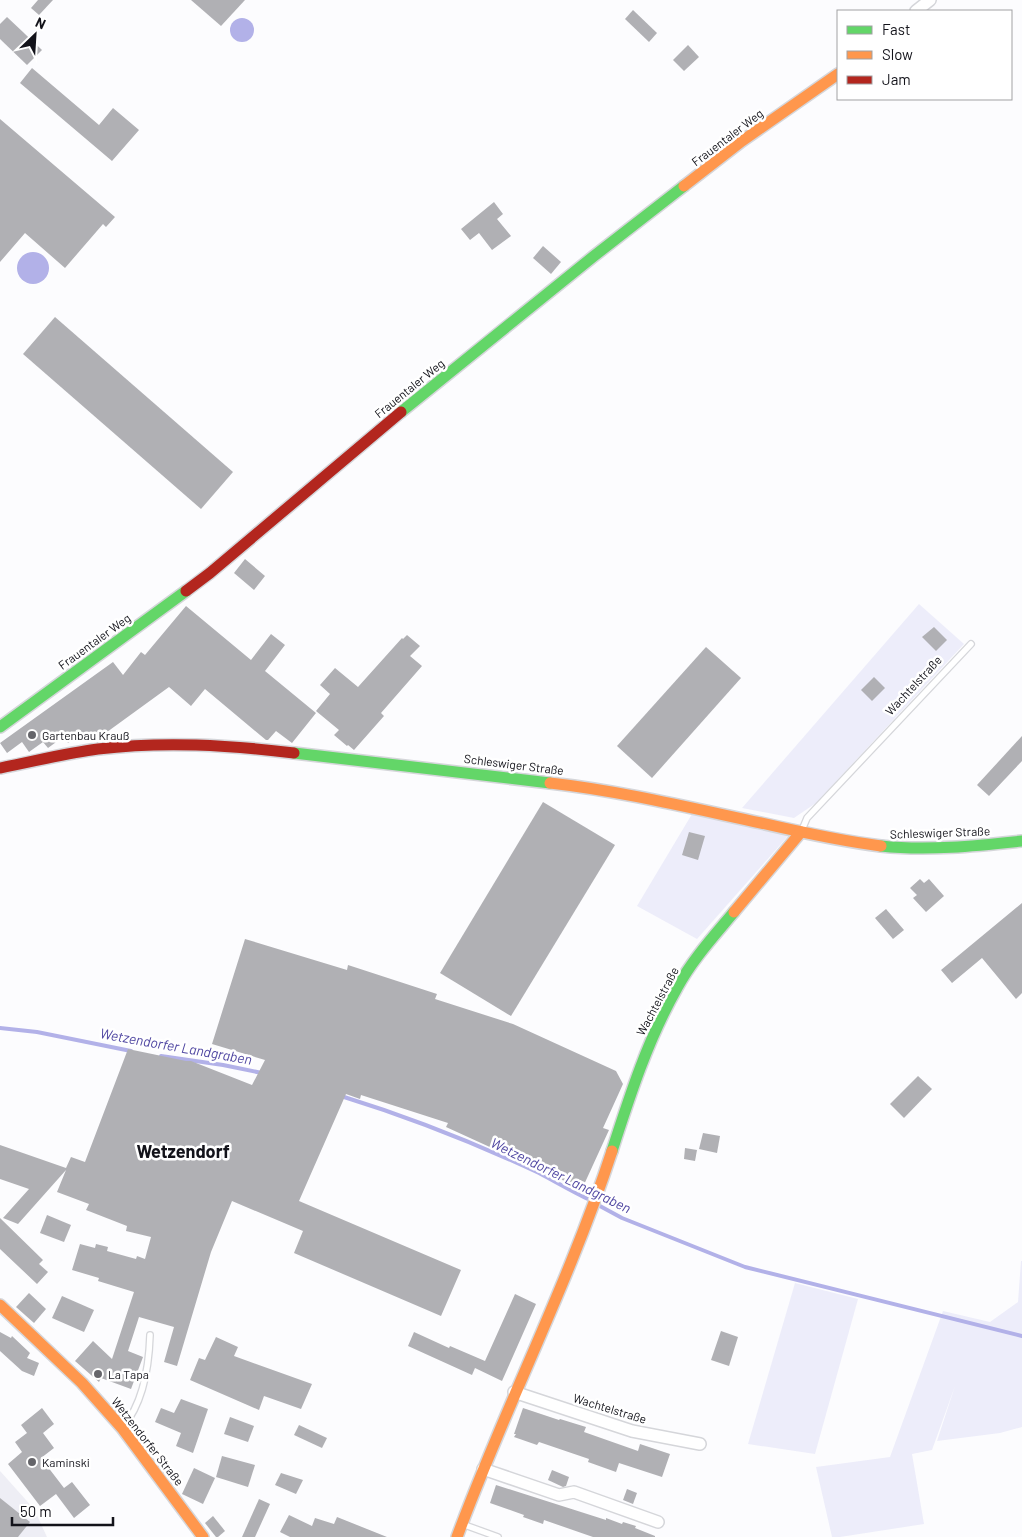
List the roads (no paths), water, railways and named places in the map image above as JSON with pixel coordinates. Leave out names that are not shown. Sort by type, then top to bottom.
[{"type":"street","points":[[917,10],[930,0]]},
{"type":"street","name":"Frauentaler Weg","points":[[0,728],[210,573],[376,432],[594,256],[742,141],[837,75]]},
{"type":"street","name":"Schleswiger Straße","points":[[0,768],[97,749],[169,744],[238,746],[580,786],[648,798],[873,846],[899,848],[986,845],[1022,841]]},
{"type":"street","name":"Wachtelstraße","points":[[457,1537],[514,1392],[592,1211],[637,1075],[657,1026],[677,987],[693,963],[801,832]]},
{"type":"street","name":"Wetzendorfer Straße","points":[[0,1305],[82,1383],[122,1428],[203,1537]]},
{"type":"street","name":"Wachtelstraße","points":[[514,1392],[632,1431],[700,1444]]},
{"type":"street","points":[[483,1469],[559,1494],[574,1492],[658,1522]]},
{"type":"lane","name":"Wachtelstraße","points":[[801,832],[807,818],[971,644]]},
{"type":"lane","points":[[122,1428],[136,1410],[150,1358],[150,1335]]},
{"type":"lane","points":[[462,1524],[498,1537]]},
{"type":"water","points":[[242,18],[251,21],[254,30],[251,39],[242,42],[233,39],[230,30],[233,21]]},
{"type":"water","points":[[33,252],[39,253],[44,257],[48,262],[48,274],[44,279],[39,283],[33,284],[27,283],[22,279],[18,274],[17,268],[18,262],[22,257],[27,253]]},
{"type":"waterway","name":"Wetzendorfer Landgraben","points":[[0,1028],[37,1032],[131,1051]]},
{"type":"waterway","name":"Wetzendorfer Landgraben","points":[[161,1056],[262,1073]]},
{"type":"waterway","name":"Wetzendorfer Landgraben","points":[[341,1096],[417,1122],[491,1151],[539,1173],[590,1200]]},
{"type":"waterway","name":"Wetzendorfer Landgraben","points":[[598,1205],[622,1218],[745,1267],[1022,1336]]},
{"type":"place","name":"Gartenbau Krauß","points":[[32,735]]},
{"type":"place","name":"La Tapa","points":[[98,1374]]},
{"type":"place","name":"Kaminski","points":[[32,1462]]},
{"type":"district","name":"Wetzendorf","points":[[183,1151]]}]
